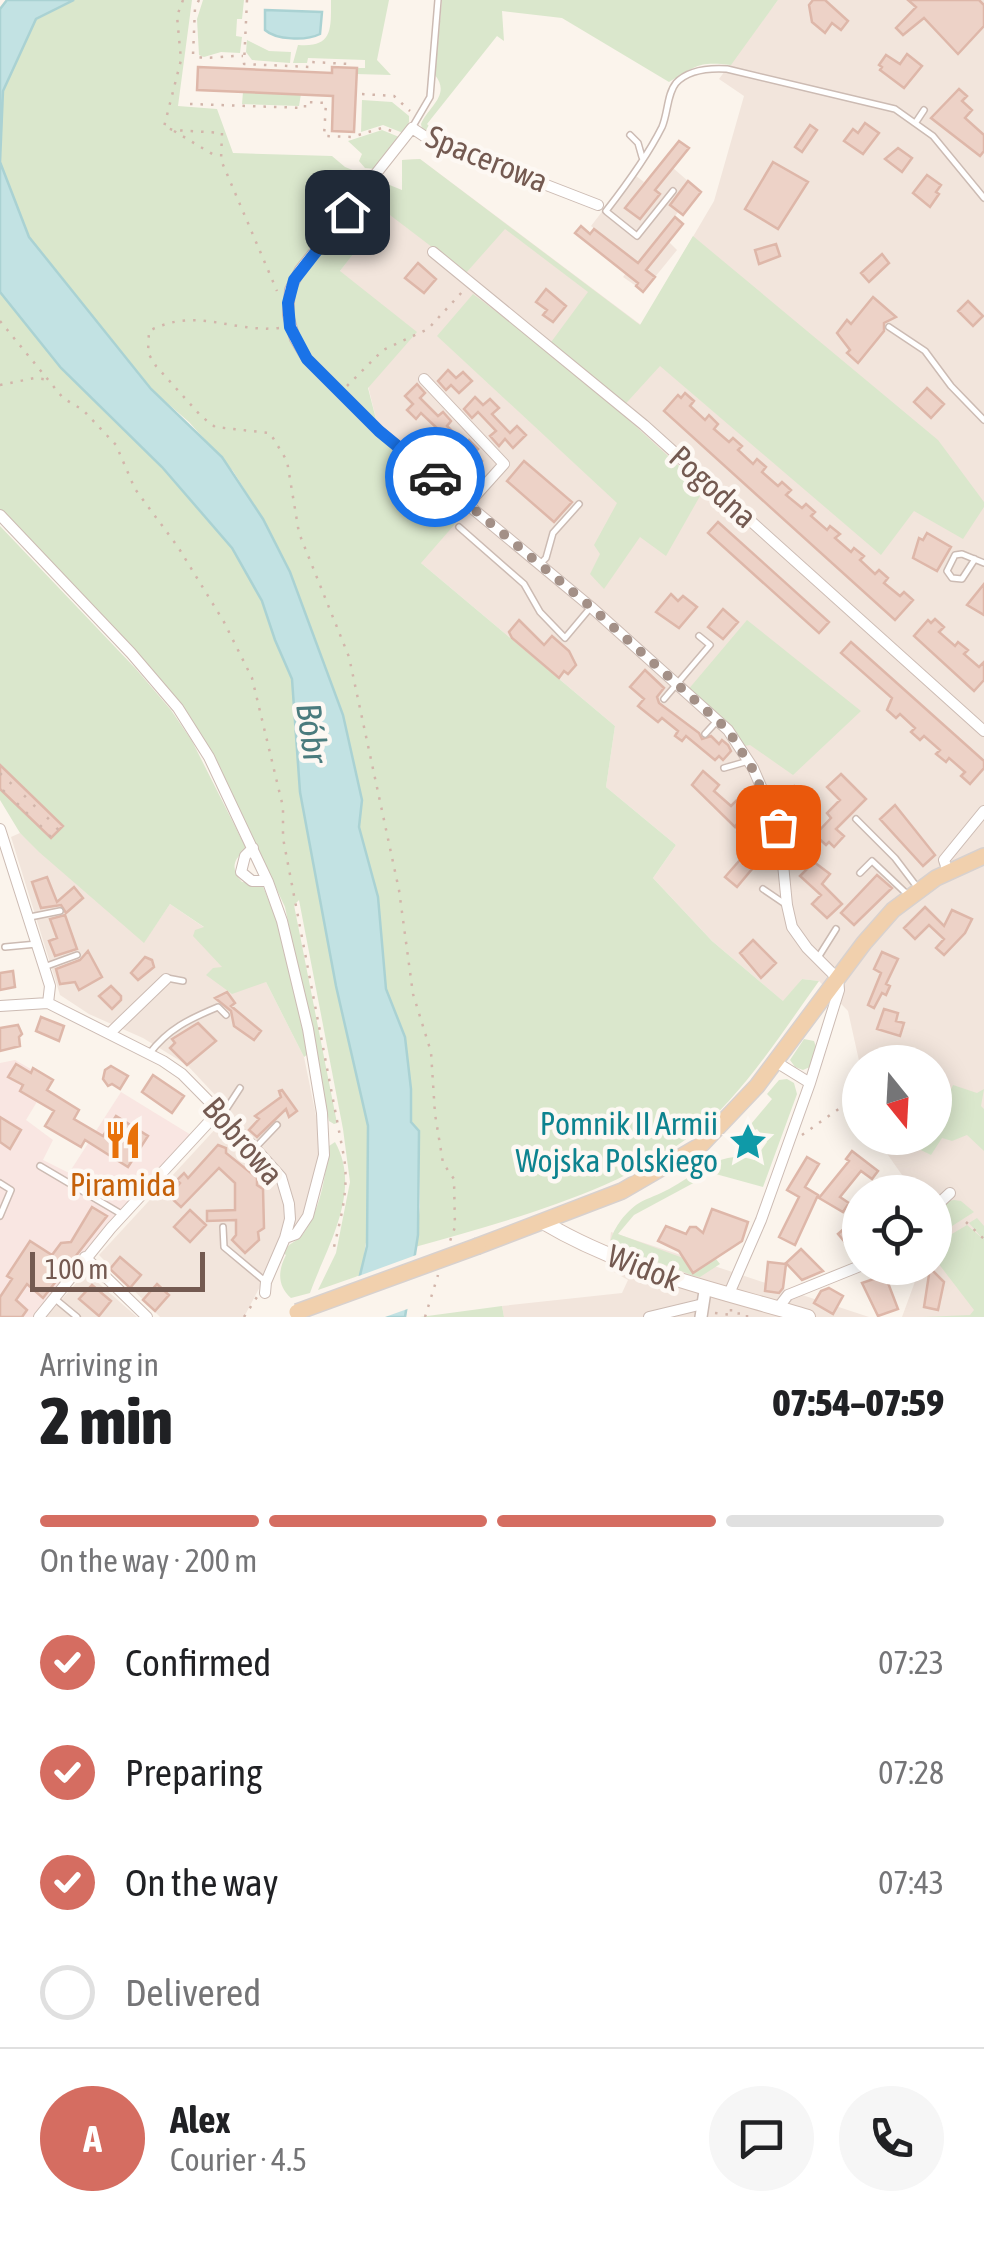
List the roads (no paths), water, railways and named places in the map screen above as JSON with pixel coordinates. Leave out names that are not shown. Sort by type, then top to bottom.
[{"type":"main road","points":[[290,1314],[622,1191],[700,1144],[734,1112],[776,1062],[874,931],[914,892],[984,856]]},
{"type":"main road","name":"Widok","points":[[543,1222],[703,1304],[778,1308],[808,1317]]},
{"type":"street","name":"Spacerowa","points":[[468,504],[379,431],[300,349],[290,327],[288,303],[300,270],[412,128],[430,140],[602,208]]},
{"type":"street","name":"Pogodna","points":[[433,252],[644,426],[984,731]]},
{"type":"street","points":[[424,378],[504,464],[468,504],[678,682],[718,720],[748,761],[777,829],[787,905],[798,937],[838,979],[834,1011],[730,1308]]},
{"type":"street","points":[[0,516],[178,708],[209,758],[267,880],[282,921],[308,1030],[322,1112],[324,1156],[308,1216],[296,1234],[285,1238]]},
{"type":"street","points":[[948,872],[944,860],[984,811]]},
{"type":"street","points":[[0,829],[50,986],[48,1002],[0,1006]]},
{"type":"street","points":[[253,848],[245,856],[242,872],[252,881],[267,880]]},
{"type":"street","points":[[110,1033],[166,979]]},
{"type":"street","name":"Bobrowa","points":[[48,1002],[182,1074],[274,1168],[286,1190],[290,1219],[265,1288]]},
{"type":"street","points":[[776,1062],[810,1083]]},
{"type":"street","points":[[39,1317],[122,1215],[221,1113]]},
{"type":"street","points":[[85,1258],[147,1317]]},
{"type":"street","points":[[778,1308],[788,1295],[842,1273]]},
{"type":"street","name":"Widok","points":[[649,1317],[703,1304]]},
{"type":"lane","points":[[412,128],[430,97],[438,0]]},
{"type":"lane","points":[[674,191],[637,236],[602,208],[635,175],[664,122],[676,83],[687,74],[710,68],[895,109],[943,147],[984,198]]},
{"type":"lane","points":[[916,122],[924,110]]},
{"type":"lane","points":[[630,135],[642,150],[642,160]]},
{"type":"lane","points":[[889,327],[925,352],[984,420]]},
{"type":"lane","points":[[540,564],[546,558],[553,533],[579,504]]},
{"type":"lane","points":[[459,527],[524,584],[540,612],[565,638],[591,607]]},
{"type":"lane","points":[[975,559],[962,578],[952,578],[947,571],[954,555],[975,559],[984,563]]},
{"type":"lane","points":[[664,699],[710,645],[699,636]]},
{"type":"lane","points":[[705,734],[718,720]]},
{"type":"lane","points":[[724,768],[748,761]]},
{"type":"lane","points":[[751,814],[784,829],[815,856]]},
{"type":"lane","points":[[856,818],[895,858],[914,892]]},
{"type":"lane","points":[[740,832],[784,863]]},
{"type":"lane","points":[[860,873],[872,862],[914,892]]},
{"type":"lane","points":[[763,889],[787,905]]},
{"type":"lane","points":[[30,917],[60,911]]},
{"type":"lane","points":[[818,958],[836,929]]},
{"type":"lane","points":[[5,947],[38,944]]},
{"type":"lane","points":[[44,967],[77,955]]},
{"type":"lane","points":[[166,979],[183,981]]},
{"type":"lane","points":[[149,1054],[164,1036],[187,1020],[218,1007],[226,1015]]},
{"type":"lane","points":[[221,1113],[240,1088]]},
{"type":"lane","points":[[255,1148],[277,1125]]},
{"type":"lane","points":[[40,1166],[122,1215]]},
{"type":"lane","points":[[0,1183],[11,1190],[0,1216]]},
{"type":"lane","points":[[223,1226],[224,1247],[265,1288]]},
{"type":"lane","points":[[54,1298],[77,1317]]},
{"type":"water","points":[[7,0],[74,0],[36,19],[3,91],[0,162],[0,9]]},
{"type":"water","points":[[265,10],[322,12],[320,34],[307,38],[276,36],[265,30]]},
{"type":"water","name":"Bóbr","points":[[0,162],[29,237],[151,389],[222,457],[263,519],[290,572],[343,715],[362,800],[359,827],[378,897],[386,989],[405,1037],[411,1122],[419,1131],[418,1235],[405,1317],[350,1317],[367,1246],[368,1126],[336,986],[300,792],[292,679],[262,601],[232,548],[162,467],[61,368],[0,292]]},
{"type":"place","name":"Piramida","points":[[123,1140]]},
{"type":"place","name":"Pomnik II Armii Wojska Polskiego","points":[[748,1142]]}]
